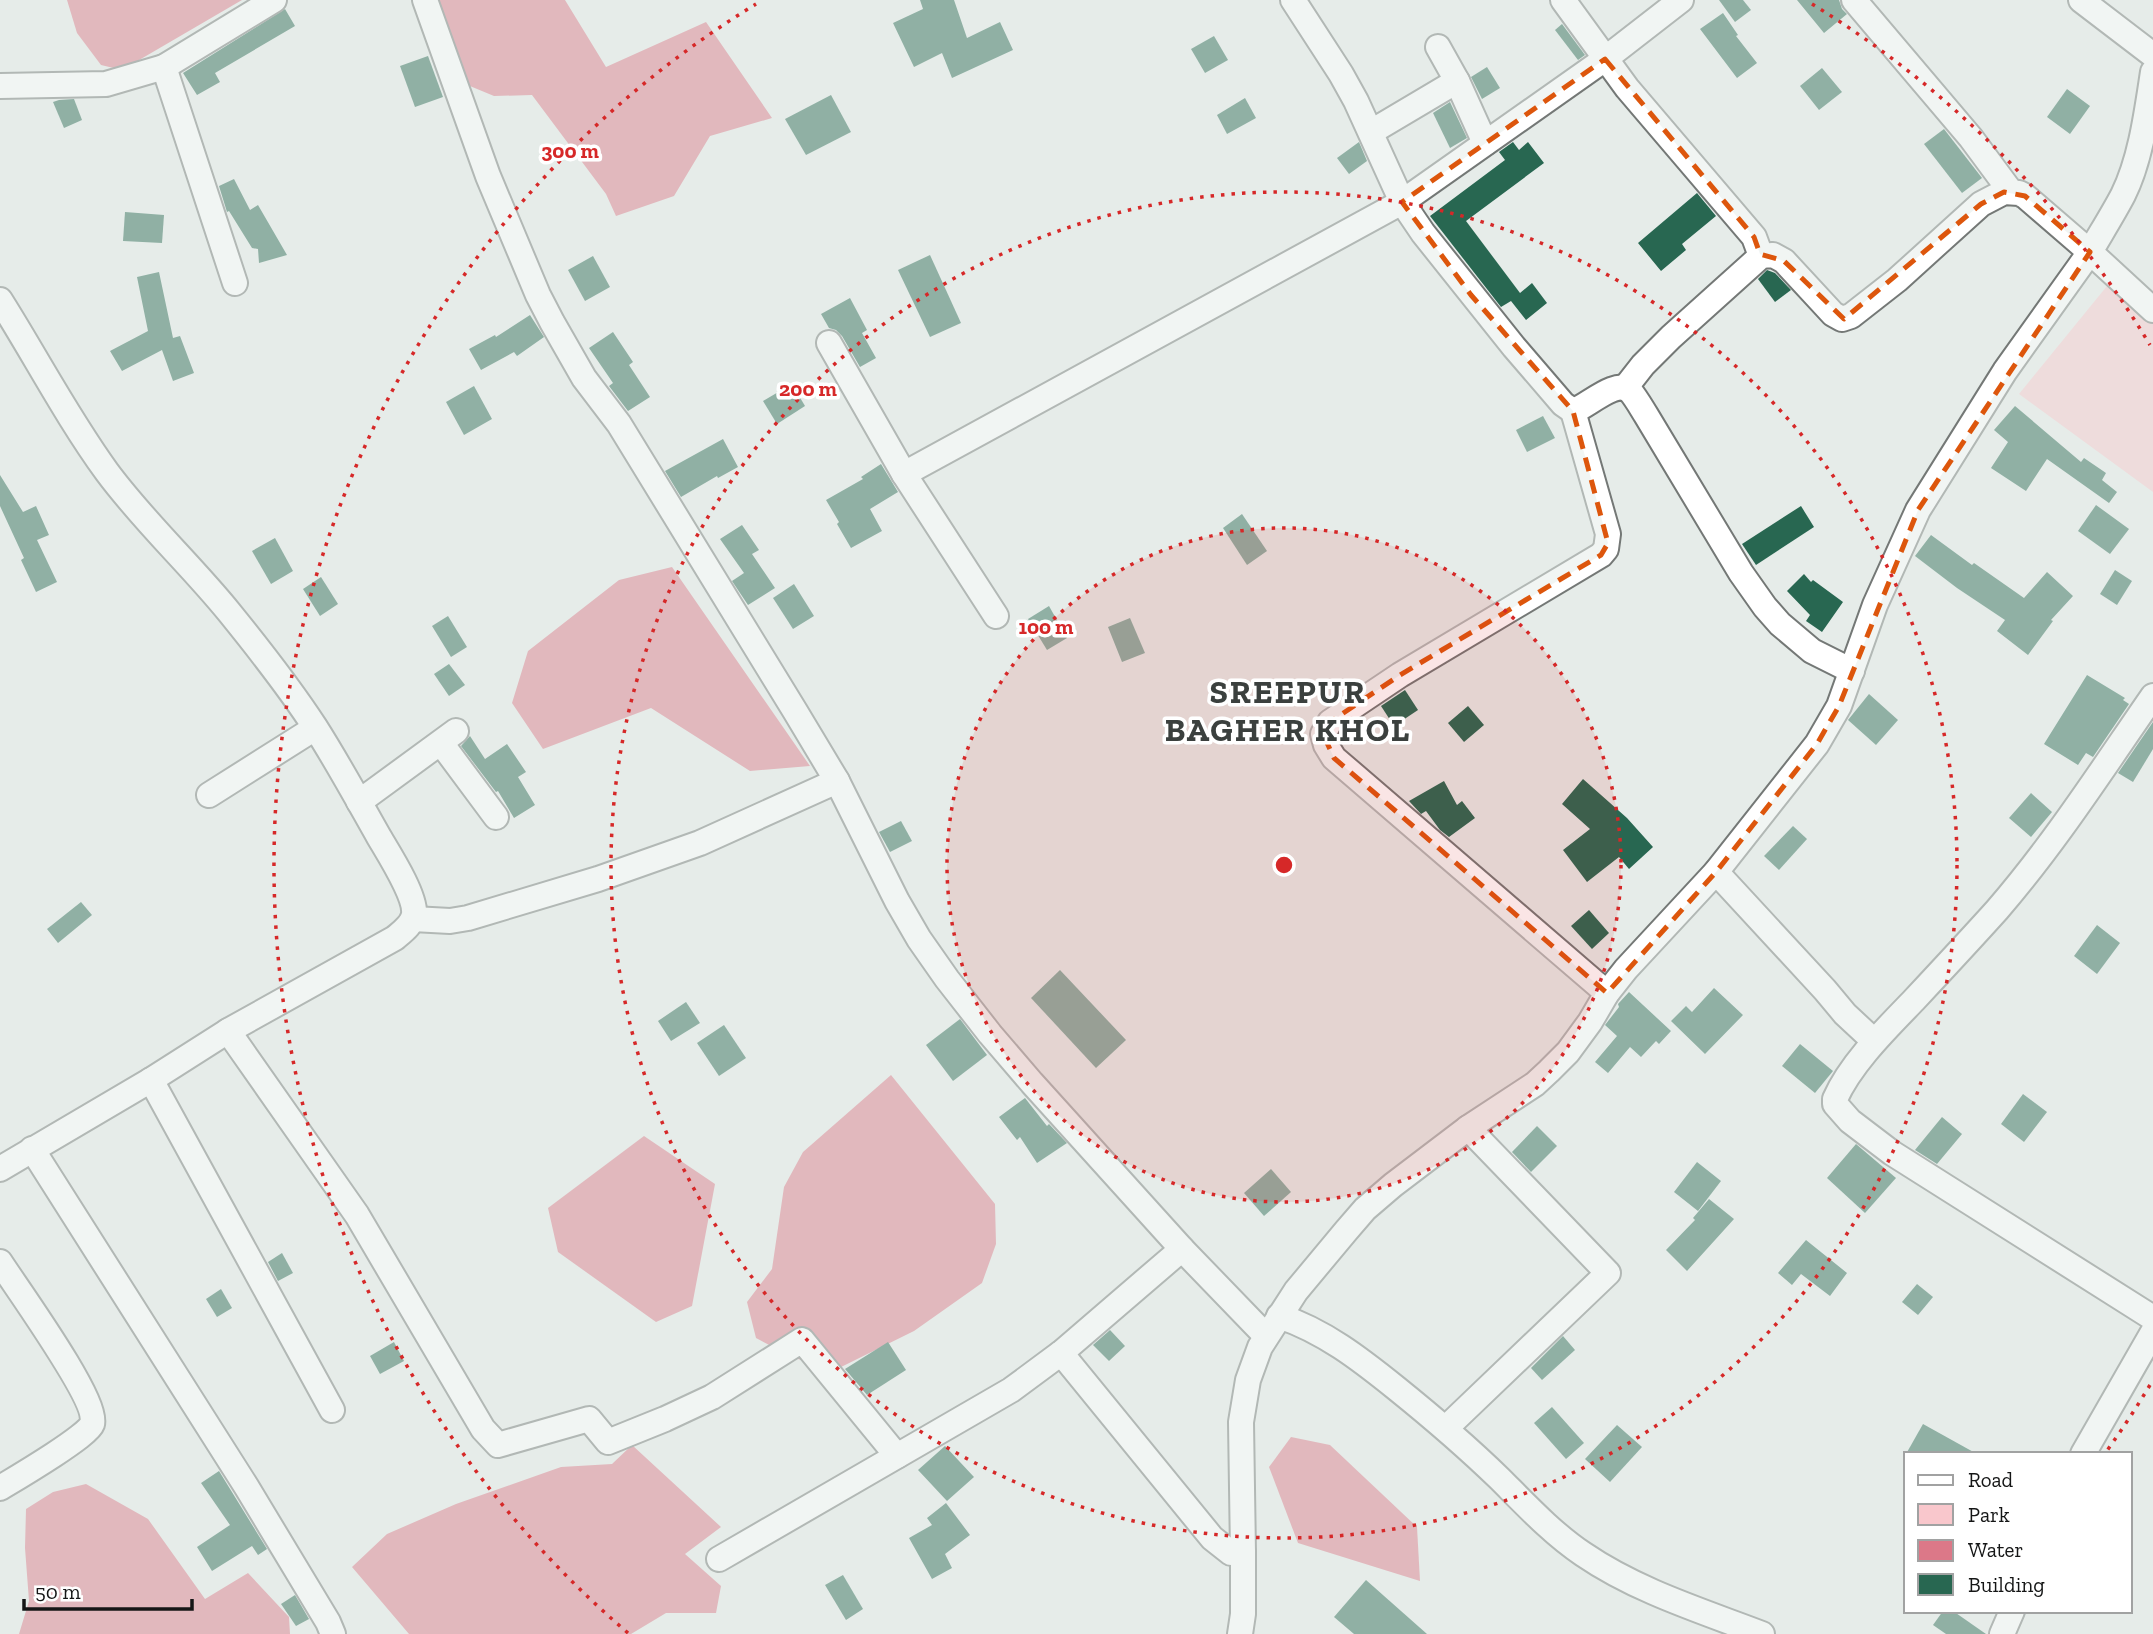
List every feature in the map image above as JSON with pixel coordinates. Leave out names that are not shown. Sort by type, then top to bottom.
[{"type":"street","points":[[0,86],[106,84],[153,72],[274,0]]},
{"type":"street","points":[[425,0],[488,176],[532,282],[552,322],[574,362],[625,433],[836,781],[919,939],[990,1034],[1182,1249],[1273,1326],[1303,1325],[1337,1343],[1371,1368],[1446,1428],[1581,1553],[1634,1583],[1762,1634]]},
{"type":"street","points":[[1293,0],[1341,74],[1371,132],[1402,202],[1423,233],[1480,306],[1563,404],[1573,411],[1608,534],[1606,550],[1601,555],[1400,675],[1330,722],[1323,734],[1326,745],[1334,758],[1607,993]]},
{"type":"street","points":[[1563,0],[1627,88],[1754,237],[1761,256]]},
{"type":"street","points":[[904,474],[1402,202],[1605,59],[1681,0]]},
{"type":"street","points":[[1854,0],[1971,138],[2011,192]]},
{"type":"street","points":[[2081,0],[2153,55]]},
{"type":"street","points":[[1438,47],[1457,81],[1485,143]]},
{"type":"street","points":[[164,67],[235,282]]},
{"type":"street","points":[[1240,1634],[1243,1614],[1243,1404],[1260,1347],[1296,1291],[1365,1209],[1468,1128],[1518,1096],[1549,1071],[1567,1052],[1590,1023],[1607,993],[1647,944],[1716,872],[1817,744],[1839,706],[1875,605],[1918,510],[2005,371],[2090,252],[2123,195],[2145,124],[2153,72]]},
{"type":"street","points":[[1371,132],[1457,81]]},
{"type":"street","points":[[1625,388],[1671,337],[1761,256],[1773,256],[1784,261],[1833,314],[1842,319],[1846,318],[1897,279],[1982,204],[2004,192],[2025,196],[2153,310]]},
{"type":"street","points":[[0,300],[107,472],[227,609],[315,728],[405,883],[414,907],[413,919],[404,930],[382,946],[228,1031],[0,1169]]},
{"type":"street","points":[[829,343],[904,474],[996,616]]},
{"type":"street","points":[[1573,411],[1612,390],[1629,390],[1741,573],[1765,607],[1812,652],[1852,671]]},
{"type":"street","points":[[2153,696],[2066,822],[2024,876],[1938,975],[1874,1041],[1835,1099],[1835,1104],[1850,1121],[1892,1153],[2153,1318]]},
{"type":"street","points":[[209,795],[315,728]]},
{"type":"street","points":[[359,802],[448,737],[496,817]]},
{"type":"street","points":[[413,919],[450,921],[468,918],[598,879],[700,843],[836,781]]},
{"type":"street","points":[[1716,872],[1845,1014],[1874,1041]]},
{"type":"street","points":[[228,1031],[357,1215],[483,1429],[498,1445],[589,1419],[608,1442],[712,1397],[802,1340],[897,1456]]},
{"type":"street","points":[[151,1080],[332,1410]]},
{"type":"street","points":[[1446,1428],[1608,1273],[1468,1128]]},
{"type":"street","points":[[32,1149],[246,1486],[333,1634]]},
{"type":"street","points":[[719,1559],[1011,1390],[1061,1353],[1182,1249]]},
{"type":"street","points":[[0,1262],[69,1367],[90,1406],[93,1422],[91,1428],[75,1440],[0,1488]]},
{"type":"street","points":[[2084,1452],[2153,1332]]},
{"type":"street","points":[[1061,1353],[1212,1538],[1231,1553],[1243,1553]]},
{"type":"street","points":[[2002,1634],[2011,1613]]},
{"type":"highlighted area","points":[[1605,59],[1754,237],[1760,254],[1784,261],[1844,319],[1981,204],[2004,192],[2025,196],[2090,252],[1918,510],[1839,706],[1817,744],[1716,872],[1607,993],[1334,758],[1323,734],[1330,722],[1400,675],[1601,555],[1608,543],[1573,411],[1471,295],[1402,202]]},
{"type":"green space","points":[[2107,286],[2153,322],[2153,492],[2019,394]]},
{"type":"water","points":[[67,0],[242,0],[122,70],[101,65],[77,33]]},
{"type":"water","points":[[436,0],[565,0],[606,67],[706,22],[772,118],[710,136],[674,196],[616,216],[606,194],[532,95],[494,96],[465,84]]},
{"type":"water","points":[[672,567],[810,766],[750,771],[651,708],[543,749],[512,703],[528,651],[619,580]]},
{"type":"water","points":[[891,1075],[995,1204],[996,1244],[982,1283],[914,1331],[837,1369],[794,1358],[756,1338],[747,1302],[772,1269],[784,1187],[803,1152]]},
{"type":"water","points":[[644,1136],[715,1184],[692,1306],[656,1322],[558,1252],[548,1208]]},
{"type":"water","points":[[1291,1437],[1330,1445],[1417,1527],[1420,1581],[1298,1543],[1269,1467]]},
{"type":"water","points":[[632,1445],[721,1527],[685,1554],[721,1586],[716,1613],[666,1613],[631,1634],[409,1634],[352,1567],[387,1534],[456,1504],[561,1467],[612,1464]]},
{"type":"water","points":[[86,1484],[148,1519],[205,1599],[248,1573],[289,1617],[290,1634],[19,1634],[29,1601],[25,1548],[26,1509],[53,1492]]},
{"type":"building","points":[[920,0],[954,0],[967,38],[1000,22],[1013,50],[952,78],[942,53],[914,67],[893,23],[923,9]]},
{"type":"building","points":[[1719,0],[1743,0],[1751,10],[1735,22]]},
{"type":"building","points":[[1797,0],[1839,0],[1847,14],[1824,33]]},
{"type":"building","points":[[285,9],[295,26],[215,73],[220,82],[197,95],[183,73]]},
{"type":"building","points":[[1723,13],[1738,35],[1736,36],[1757,63],[1737,78],[1700,29]]},
{"type":"building","points":[[1562,24],[1585,55],[1578,60],[1555,30]]},
{"type":"building","points":[[1214,36],[1228,60],[1205,73],[1191,49]]},
{"type":"building","points":[[428,56],[443,97],[415,107],[400,66]]},
{"type":"building","points":[[1487,67],[1500,88],[1482,99],[1471,77]]},
{"type":"building","points":[[1822,68],[1842,92],[1819,110],[1800,86]]},
{"type":"building","points":[[2067,89],[2090,106],[2070,134],[2047,117]]},
{"type":"building","points":[[831,95],[851,132],[806,155],[785,119]]},
{"type":"building","points":[[1245,98],[1256,118],[1227,134],[1217,115]]},
{"type":"building","points":[[74,99],[82,120],[64,128],[53,102]]},
{"type":"building","points":[[1450,102],[1467,138],[1450,148],[1433,113]]},
{"type":"building","points":[[1944,129],[1982,178],[1962,193],[1924,144]]},
{"type":"building","points":[[1359,142],[1367,161],[1349,174],[1337,158]]},
{"type":"building","points":[[1513,142],[1519,150],[1528,142],[1544,163],[1466,221],[1520,293],[1532,283],[1547,303],[1526,320],[1511,301],[1501,307],[1430,216],[1505,160],[1499,152]]},
{"type":"building","points":[[234,179],[250,210],[258,205],[287,255],[259,263],[258,249],[252,248],[229,211],[227,212],[219,186]]},
{"type":"building","points":[[1697,193],[1716,216],[1682,244],[1686,250],[1661,271],[1638,243]]},
{"type":"building","points":[[125,212],[164,215],[162,243],[123,241]]},
{"type":"building","points":[[930,255],[961,323],[930,337],[898,270]]},
{"type":"building","points":[[593,256],[610,287],[585,301],[568,270]]},
{"type":"building","points":[[1767,270],[1775,273],[1791,290],[1775,302],[1758,279]]},
{"type":"building","points":[[159,272],[173,338],[180,336],[194,373],[173,381],[162,350],[122,371],[110,351],[148,331],[137,277]]},
{"type":"building","points":[[850,298],[867,330],[862,333],[876,358],[860,367],[842,336],[829,328],[821,314]]},
{"type":"building","points":[[530,315],[544,337],[517,356],[514,352],[481,370],[469,349],[495,335],[496,337]]},
{"type":"building","points":[[613,332],[633,362],[629,365],[650,397],[628,411],[609,386],[613,383],[589,348]]},
{"type":"building","points":[[792,384],[805,406],[777,424],[763,401]]},
{"type":"building","points":[[474,386],[492,419],[464,435],[446,402]]},
{"type":"building","points":[[2015,406],[2081,462],[2084,458],[2106,473],[2102,480],[2117,492],[2109,503],[2047,459],[2026,491],[1991,468],[2008,442],[1994,430]]},
{"type":"building","points":[[1543,416],[1555,438],[1527,452],[1516,430]]},
{"type":"building","points":[[723,439],[738,467],[681,497],[665,471]]},
{"type":"building","points":[[881,464],[898,492],[870,509],[882,531],[851,548],[826,500],[863,479],[861,477]]},
{"type":"building","points":[[0,475],[23,512],[36,506],[49,535],[37,540],[57,582],[36,592],[0,506]]},
{"type":"building","points":[[2096,505],[2129,529],[2110,554],[2078,531]]},
{"type":"building","points":[[1801,506],[1814,527],[1756,565],[1742,544]]},
{"type":"building","points":[[1242,514],[1267,551],[1247,565],[1223,528]]},
{"type":"building","points":[[742,525],[759,550],[752,554],[775,588],[748,605],[732,581],[744,573],[720,539]]},
{"type":"building","points":[[1931,535],[2024,598],[2047,572],[2073,596],[2051,620],[2053,621],[2028,655],[1997,631],[2005,620],[1915,556]]},
{"type":"building","points":[[275,538],[293,571],[271,584],[252,551]]},
{"type":"building","points":[[2115,570],[2132,581],[2117,605],[2100,594]]},
{"type":"building","points":[[1804,574],[1811,582],[1813,580],[1843,602],[1822,632],[1806,621],[1810,615],[1787,591]]},
{"type":"building","points":[[321,577],[338,604],[320,616],[303,589]]},
{"type":"building","points":[[794,584],[814,616],[793,629],[773,598]]},
{"type":"building","points":[[1049,606],[1067,638],[1047,650],[1028,619]]},
{"type":"building","points":[[448,616],[467,647],[451,657],[432,626]]},
{"type":"building","points":[[1130,618],[1145,653],[1122,662],[1108,627]]},
{"type":"building","points":[[449,664],[465,685],[449,696],[434,674]]},
{"type":"building","points":[[2087,675],[2125,698],[2123,700],[2129,704],[2093,757],[2086,753],[2078,765],[2044,744]]},
{"type":"building","points":[[1405,690],[1418,710],[1394,726],[1381,706]]},
{"type":"building","points":[[1869,694],[1898,720],[1876,745],[1848,720]]},
{"type":"building","points":[[1468,706],[1484,725],[1464,742],[1448,723]]},
{"type":"building","points":[[2153,722],[2153,749],[2133,782],[2118,773]]},
{"type":"building","points":[[470,736],[485,759],[507,744],[526,772],[518,777],[535,805],[514,818],[498,791],[496,792],[461,746]]},
{"type":"building","points":[[1583,779],[1627,818],[1653,847],[1629,869],[1619,857],[1587,882],[1563,850],[1590,829],[1562,804]]},
{"type":"building","points":[[1444,781],[1457,805],[1462,801],[1475,818],[1449,837],[1440,830],[1426,811],[1421,814],[1409,801]]},
{"type":"building","points":[[2031,793],[2052,812],[2031,837],[2009,818]]},
{"type":"building","points":[[901,821],[912,841],[890,852],[879,832]]},
{"type":"building","points":[[1793,826],[1807,839],[1779,870],[1764,856]]},
{"type":"building","points":[[81,902],[92,915],[58,943],[47,929]]},
{"type":"building","points":[[1589,910],[1609,933],[1592,949],[1571,926]]},
{"type":"building","points":[[2097,925],[2120,943],[2097,974],[2074,956]]},
{"type":"building","points":[[1060,970],[1126,1040],[1096,1068],[1031,998]]},
{"type":"building","points":[[1714,988],[1743,1015],[1705,1054],[1671,1021],[1686,1006],[1692,1012]]},
{"type":"building","points":[[1629,992],[1671,1031],[1659,1044],[1656,1041],[1641,1057],[1630,1047],[1608,1073],[1595,1062],[1617,1036],[1605,1025]]},
{"type":"building","points":[[686,1002],[700,1023],[671,1041],[658,1021]]},
{"type":"building","points":[[960,1019],[987,1055],[953,1081],[926,1045]]},
{"type":"building","points":[[724,1025],[746,1058],[719,1076],[697,1043]]},
{"type":"building","points":[[1800,1044],[1833,1071],[1815,1093],[1782,1066]]},
{"type":"building","points":[[2023,1094],[2047,1112],[2024,1142],[2001,1124]]},
{"type":"building","points":[[1025,1098],[1047,1126],[1049,1124],[1067,1143],[1037,1163],[1020,1137],[1017,1140],[999,1117]]},
{"type":"building","points":[[1942,1117],[1962,1134],[1937,1164],[1915,1150]]},
{"type":"building","points":[[1537,1126],[1557,1146],[1531,1172],[1512,1152]]},
{"type":"building","points":[[1856,1144],[1896,1178],[1865,1213],[1827,1178]]},
{"type":"building","points":[[1697,1162],[1721,1181],[1698,1211],[1674,1192]]},
{"type":"building","points":[[1271,1169],[1291,1192],[1264,1216],[1244,1193]]},
{"type":"building","points":[[1709,1199],[1734,1219],[1687,1271],[1666,1250],[1695,1220],[1693,1218]]},
{"type":"building","points":[[1806,1240],[1847,1273],[1830,1296],[1801,1274],[1792,1285],[1778,1273]]},
{"type":"building","points":[[282,1253],[293,1273],[278,1281],[268,1262]]},
{"type":"building","points":[[1917,1284],[1933,1297],[1918,1315],[1902,1302]]},
{"type":"building","points":[[221,1289],[232,1308],[217,1317],[206,1299]]},
{"type":"building","points":[[1110,1330],[1125,1346],[1109,1361],[1093,1345]]},
{"type":"building","points":[[1563,1336],[1575,1350],[1542,1380],[1531,1368]]},
{"type":"building","points":[[394,1342],[404,1361],[380,1374],[370,1356]]},
{"type":"building","points":[[888,1342],[906,1370],[867,1395],[845,1369]]},
{"type":"building","points":[[1552,1407],[1584,1443],[1566,1459],[1534,1423]]},
{"type":"building","points":[[1923,1424],[1973,1452],[1907,1452]]},
{"type":"building","points":[[1617,1425],[1642,1447],[1610,1482],[1585,1459]]},
{"type":"building","points":[[945,1446],[974,1477],[947,1501],[918,1470]]},
{"type":"building","points":[[219,1471],[267,1549],[258,1555],[252,1546],[212,1571],[197,1547],[230,1525],[201,1483]]},
{"type":"building","points":[[946,1503],[970,1535],[945,1554],[952,1568],[932,1579],[909,1538],[932,1525],[927,1518]]},
{"type":"building","points":[[843,1575],[863,1609],[846,1620],[825,1585]]},
{"type":"building","points":[[1366,1580],[1427,1634],[1354,1634],[1334,1617]]},
{"type":"building","points":[[295,1595],[309,1619],[296,1626],[281,1604]]},
{"type":"building","points":[[1942,1613],[1956,1613],[1986,1634],[1946,1634],[1933,1625]]},
{"type":"district","name":"SREEPUR BAGHER KHOL","points":[[1288,710]]}]
